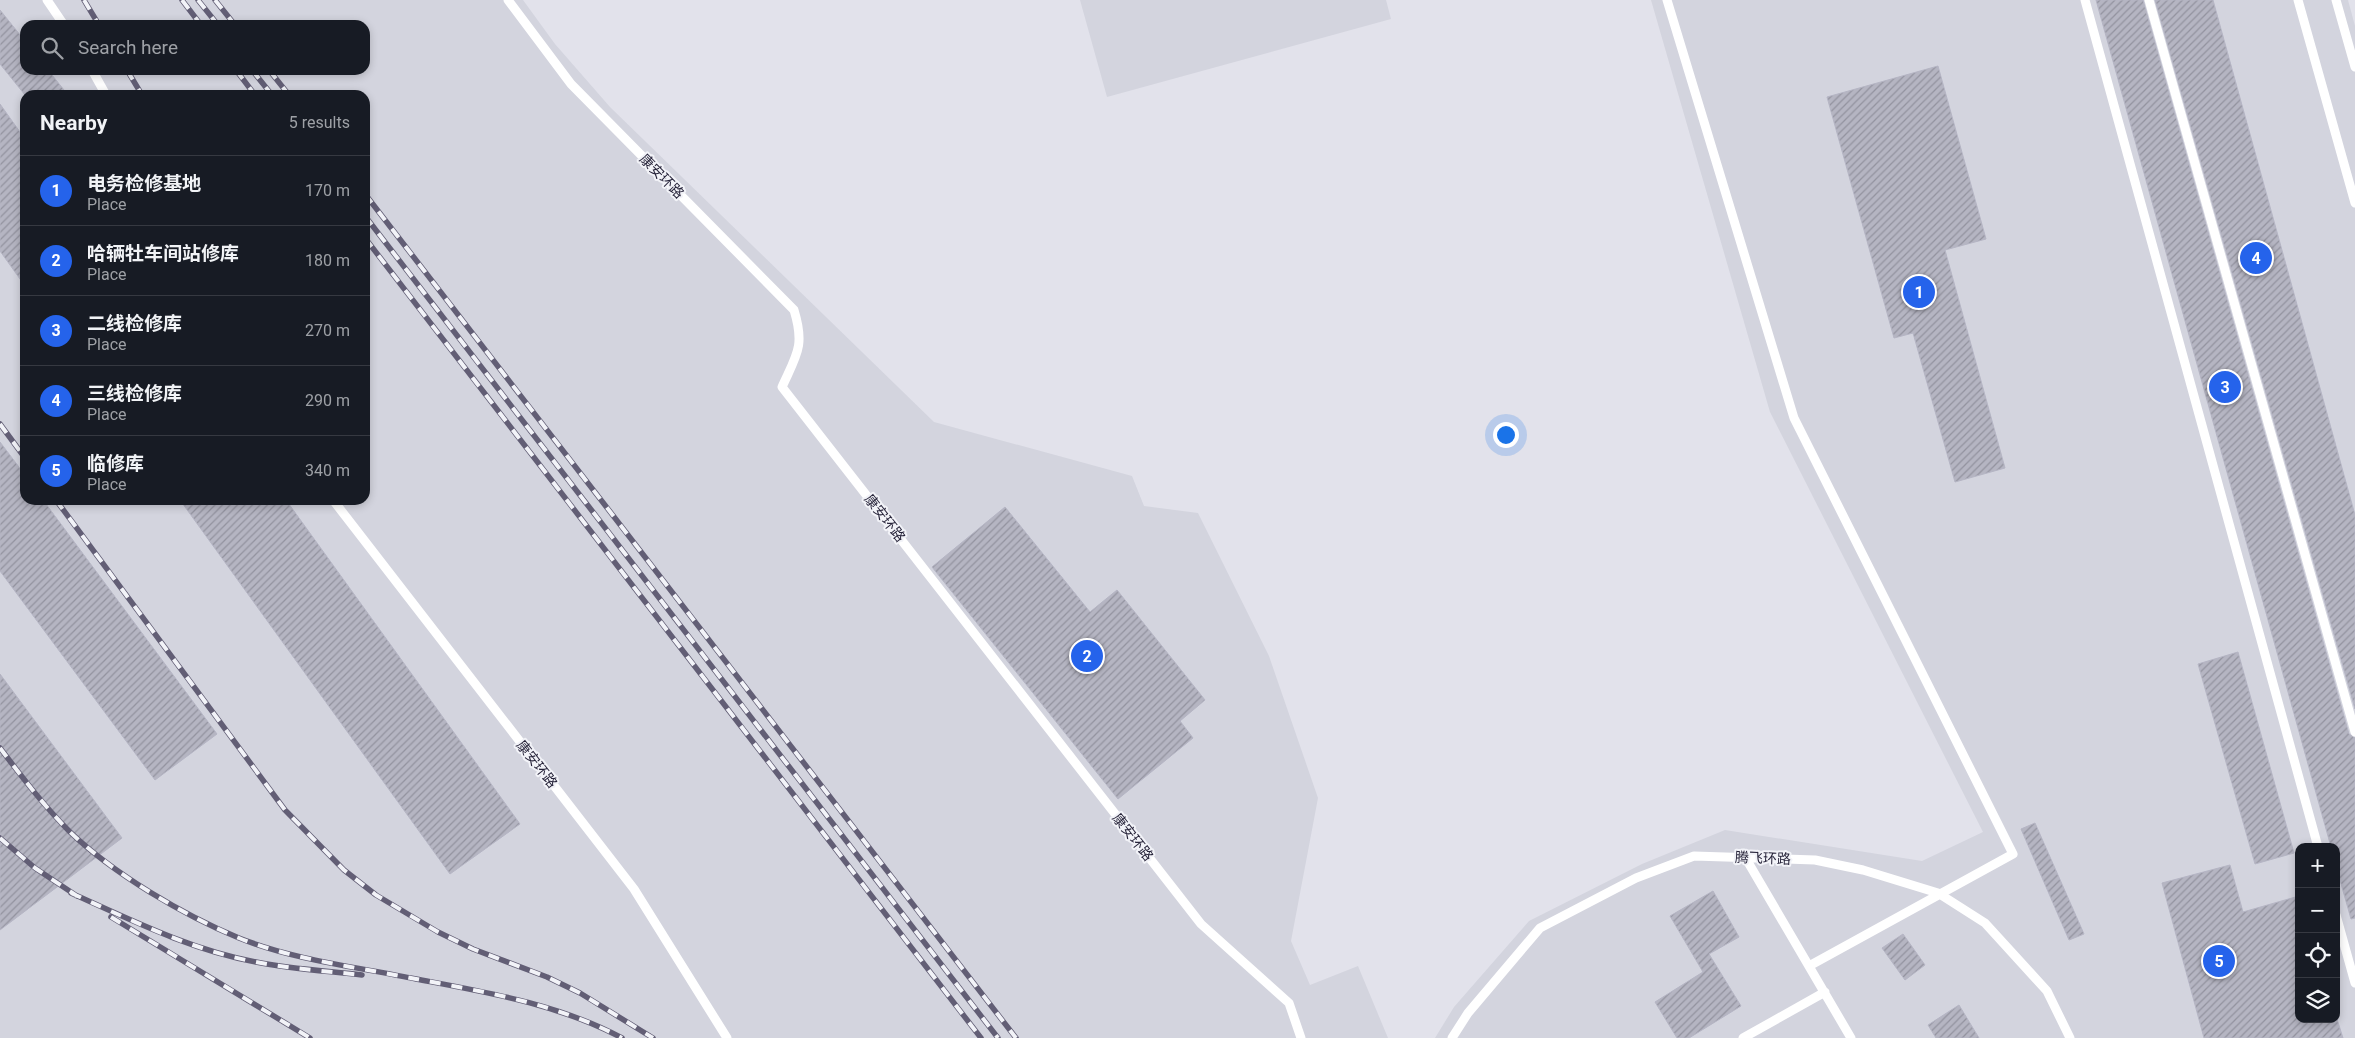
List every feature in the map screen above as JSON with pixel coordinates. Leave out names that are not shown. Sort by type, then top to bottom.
[{"type":"lane","points":[[47,0],[61,20]]},
{"type":"lane","name":"康安环路","points":[[508,0],[571,84],[794,310],[799,327],[800,346],[782,387],[1201,924],[1289,1003],[1301,1038]]},
{"type":"lane","points":[[1667,0],[1794,418],[2013,854],[1938,893],[1809,966]]},
{"type":"lane","points":[[2085,0],[2317,843]]},
{"type":"lane","points":[[2149,0],[2355,732]]},
{"type":"lane","points":[[2298,0],[2355,202]]},
{"type":"lane","points":[[2336,0],[2355,67]]},
{"type":"lane","points":[[95,75],[103,90]]},
{"type":"lane","name":"康安环路","points":[[337,505],[634,889],[727,1038]]},
{"type":"lane","name":"腾飞环路","points":[[1452,1038],[1468,1013],[1540,928],[1636,878],[1694,856],[1815,860],[1863,870],[1938,893],[1985,923],[2047,991],[2070,1038]]},
{"type":"lane","points":[[1745,857],[1852,1038]]},
{"type":"lane","points":[[2340,929],[2355,983]]},
{"type":"lane","points":[[1743,1038],[1825,992]]},
{"type":"shaded area","points":[[0,0],[523,0],[555,44],[610,107],[934,422],[1132,476],[1144,506],[1198,513],[1269,656],[1318,798],[1291,941],[1310,985],[1358,966],[1388,1038],[0,1038]]},
{"type":"shaded area","points":[[1080,0],[1386,0],[1391,19],[1107,97]]},
{"type":"shaded area","points":[[1651,0],[2348,0],[2355,26],[2355,1038],[1435,1038],[1454,1007],[1529,921],[1642,864],[1725,830],[1922,861],[1983,832],[1770,412]]},
{"type":"building","points":[[2096,0],[2143,0],[2349,734],[2355,738],[2355,918],[2351,919],[2340,880],[2340,843],[2330,843]]},
{"type":"building","points":[[2155,0],[2213,0],[2355,515],[2355,709]]},
{"type":"building","points":[[0,10],[20,35],[20,75],[52,75],[64,90],[21,90],[0,64]]},
{"type":"building","points":[[1938,66],[1986,239],[1945,250],[2005,468],[1955,482],[1913,333],[1894,338],[1827,97]]},
{"type":"building","points":[[0,104],[20,132],[20,279],[0,251]]},
{"type":"building","points":[[0,442],[20,468],[20,505],[47,505],[217,734],[155,780],[0,571]]},
{"type":"building","points":[[184,505],[290,505],[520,824],[450,874]]},
{"type":"building","points":[[1005,507],[1090,612],[1117,590],[1205,700],[1180,721],[1193,738],[1118,799],[932,567]]},
{"type":"building","points":[[2238,652],[2294,853],[2255,864],[2198,664]]},
{"type":"building","points":[[0,674],[122,838],[0,930]]},
{"type":"building","points":[[2035,823],[2084,934],[2069,940],[2021,829]]},
{"type":"building","points":[[2230,865],[2243,912],[2295,897],[2295,1023],[2338,1023],[2343,1038],[2204,1038],[2162,883]]},
{"type":"building","points":[[1713,891],[1739,937],[1709,954],[1741,1006],[1689,1038],[1677,1038],[1655,1002],[1703,972],[1670,916]]},
{"type":"building","points":[[1903,934],[1925,965],[1905,980],[1882,948]]},
{"type":"building","points":[[1959,1005],[1979,1038],[1936,1038],[1928,1025]]},
{"type":"railway","points":[[84,0],[96,20]]},
{"type":"railway","points":[[182,0],[197,20]]},
{"type":"railway","points":[[198,0],[214,20]]},
{"type":"railway","points":[[215,0],[231,20]]},
{"type":"railway","points":[[130,75],[139,90]]},
{"type":"railway","points":[[240,75],[251,90]]},
{"type":"railway","points":[[256,75],[268,90]]},
{"type":"railway","points":[[273,75],[285,90]]},
{"type":"railway","points":[[370,200],[1016,1038]]},
{"type":"railway","points":[[370,222],[998,1038]]},
{"type":"railway","points":[[370,244],[981,1038]]},
{"type":"railway","points":[[0,424],[20,451]]},
{"type":"railway","points":[[60,505],[285,810],[344,870],[376,895],[438,932],[473,949],[547,977],[580,993],[653,1038]]},
{"type":"railway","points":[[0,748],[51,812],[88,848],[150,892],[217,929],[260,946],[282,952],[521,1001],[573,1016],[622,1038]]},
{"type":"railway","points":[[0,838],[35,868],[77,896]]},
{"type":"railway","points":[[71,893],[139,924],[185,942],[232,957],[282,966],[362,975]]},
{"type":"railway","points":[[111,917],[310,1038]]},
{"type":"place","name":"三线检修库","points":[[2256,258]]},
{"type":"place","name":"电务检修基地","points":[[1919,292]]},
{"type":"place","name":"二线检修库","points":[[2225,387]]},
{"type":"place","name":"哈辆牡车间站修库","points":[[1087,656]]},
{"type":"place","name":"临修库","points":[[2219,961]]}]
